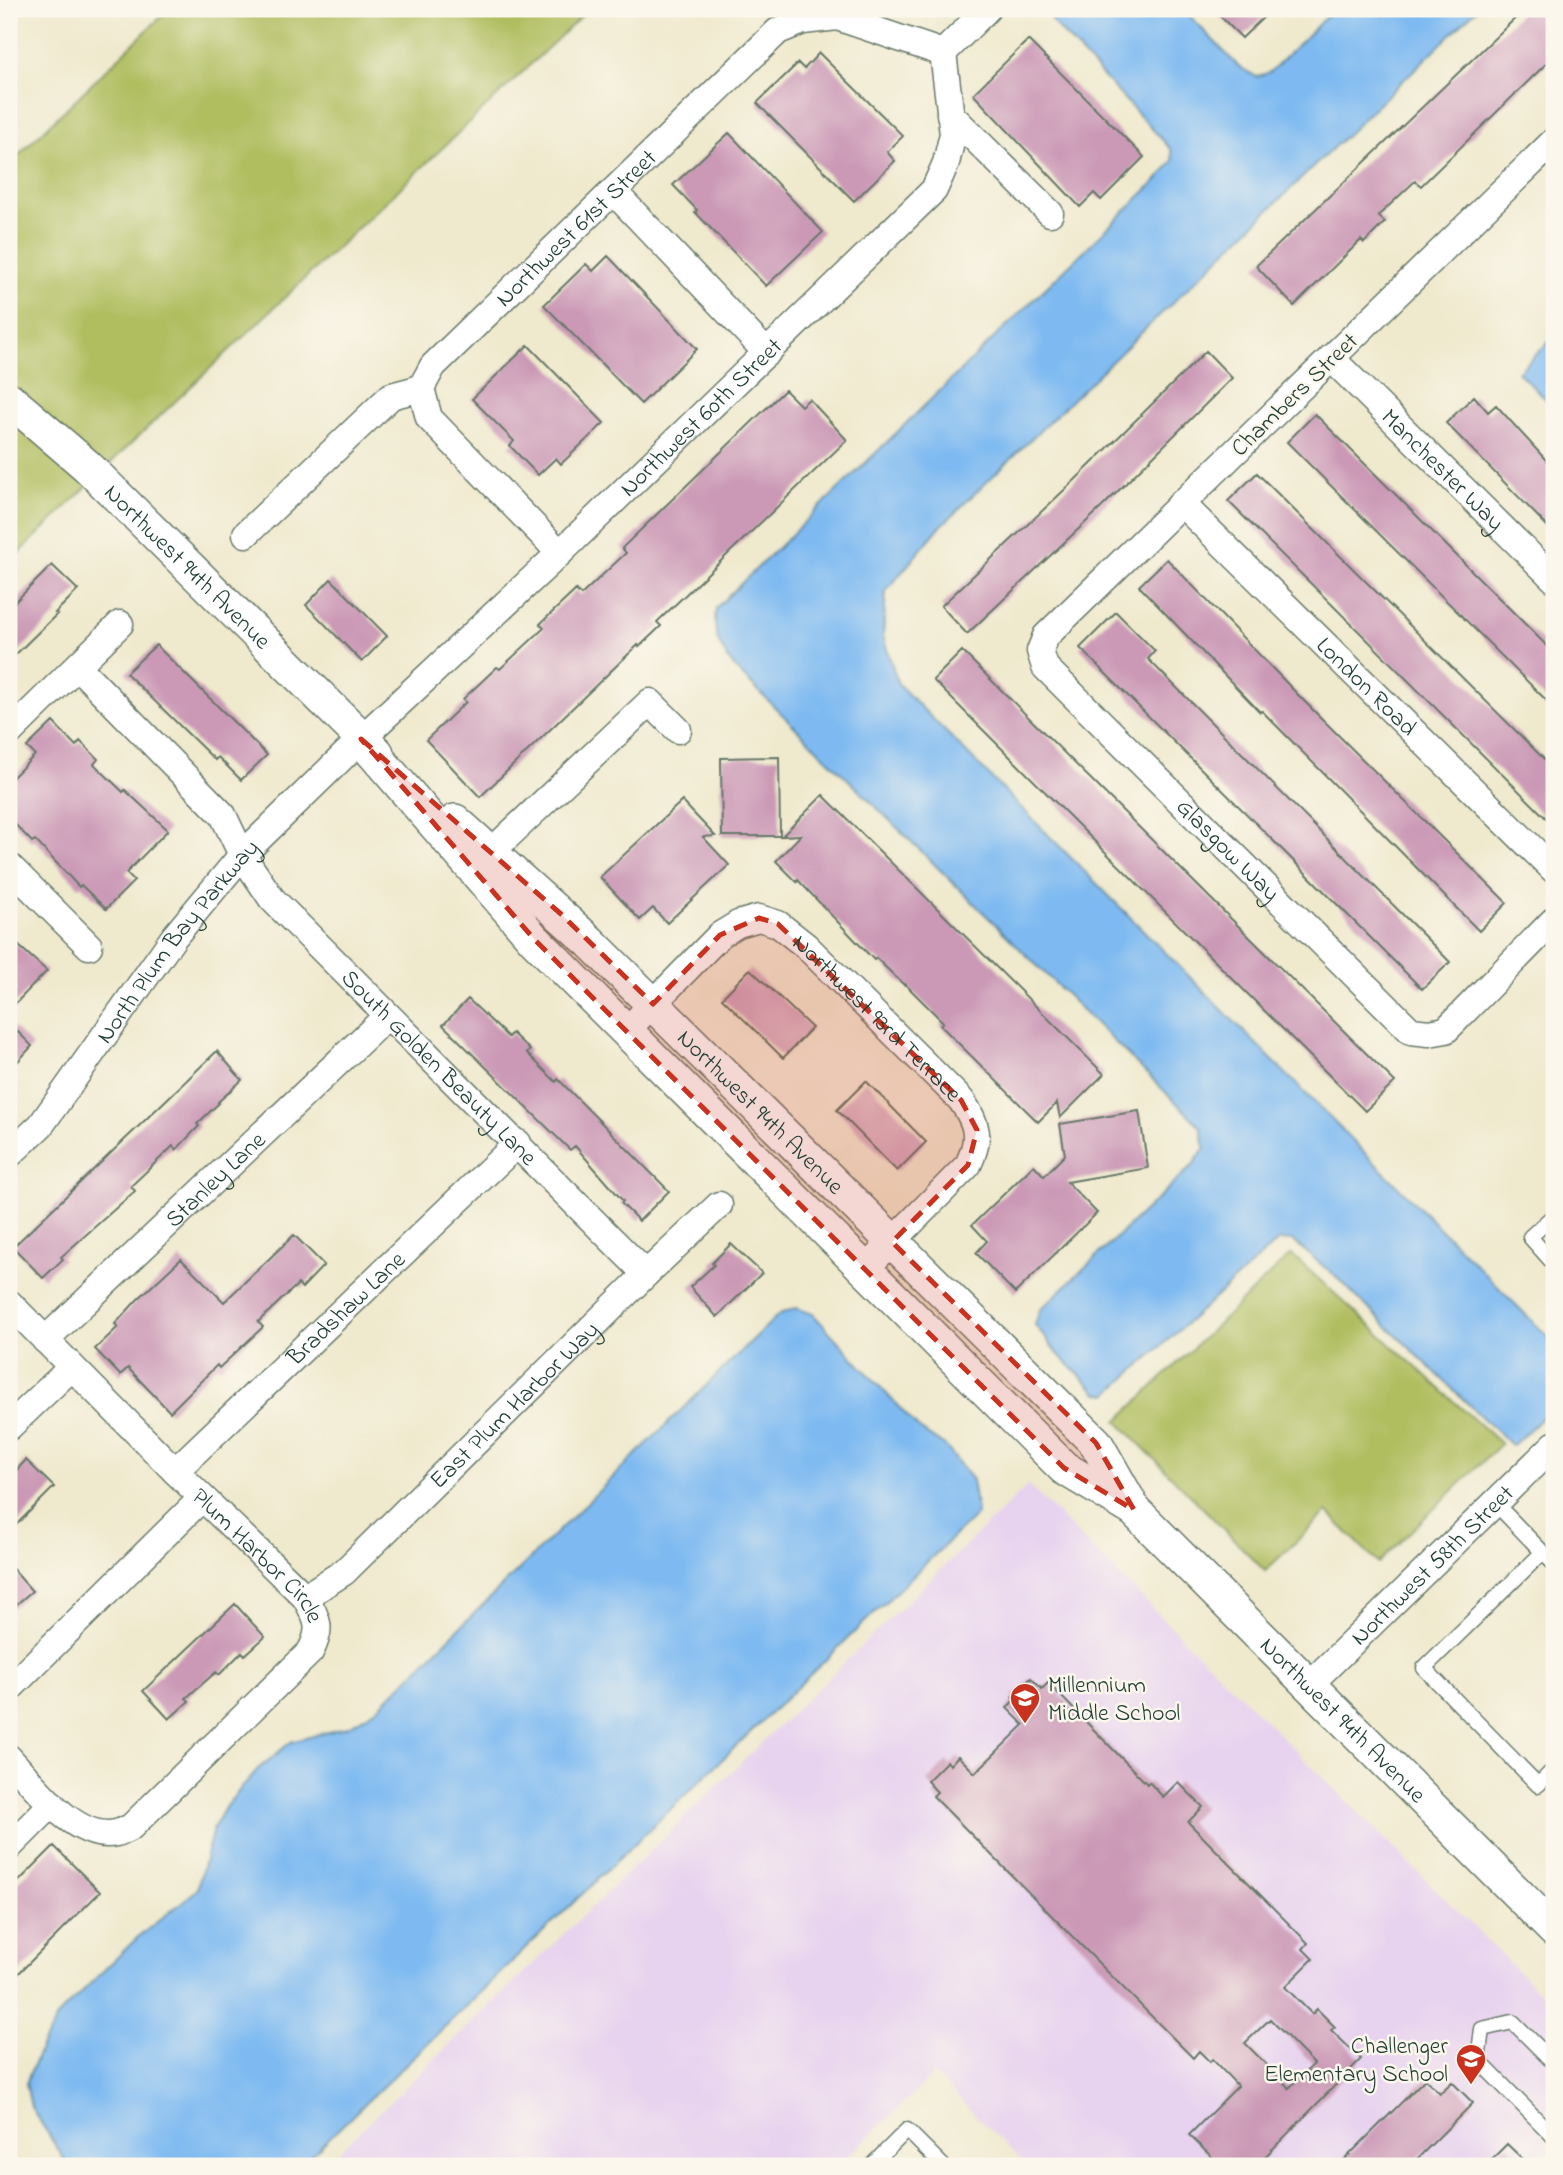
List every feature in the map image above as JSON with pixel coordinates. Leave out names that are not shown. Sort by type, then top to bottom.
[{"type":"street","points":[[943,53],[987,9]]},
{"type":"street","name":"Northwest 61st Street","points":[[421,388],[433,366],[778,31],[803,21],[839,13],[943,53]]},
{"type":"street","name":"Northwest 60th Street","points":[[360,739],[560,553],[934,190],[946,163],[953,134],[943,53]]},
{"type":"street","points":[[950,114],[1050,213]]},
{"type":"street","name":"Chambers Street","points":[[1040,651],[1046,636],[1554,141]]},
{"type":"street","points":[[614,192],[767,353]]},
{"type":"street","name":"Manchester Way","points":[[1331,358],[1554,579]]},
{"type":"street","points":[[246,534],[391,396],[421,388],[429,418],[560,553]]},
{"type":"street","name":"Northwest 94th Avenue","points":[[9,400],[87,466],[360,739],[534,939],[1064,1468],[1134,1510],[1554,1930]]},
{"type":"street","name":"London Road","points":[[1181,503],[1554,870]]},
{"type":"street","points":[[9,733],[120,624]]},
{"type":"street","name":"Glasgow Way","points":[[1040,651],[1045,667],[1411,1031],[1429,1033],[1446,1030],[1554,920]]},
{"type":"street","name":"South Golden Beauty Lane","points":[[78,667],[223,815],[242,855],[272,898],[646,1273]]},
{"type":"street","points":[[491,852],[650,702],[678,730]]},
{"type":"street","name":"Northwest 94th Avenue","points":[[360,739],[561,914],[1096,1443],[1134,1510]]},
{"type":"street","name":"North Plum Bay Parkway","points":[[9,1155],[41,1125],[166,947],[242,855],[360,739]]},
{"type":"street","points":[[9,866],[89,946]]},
{"type":"street","name":"Northwest 93rd Terrace","points":[[626,1031],[720,935],[738,924],[759,918],[778,924],[806,946],[951,1090],[972,1115],[977,1130],[975,1150],[968,1165],[865,1269]]},
{"type":"street","name":"Stanley Lane","points":[[45,1340],[387,1016]]},
{"type":"street","name":"Bradshaw Lane","points":[[175,1471],[517,1143]]},
{"type":"street","name":"East Plum Harbor Way","points":[[306,1597],[344,1572],[646,1273],[719,1205]]},
{"type":"street","name":"Plum Harbor Circle","points":[[9,1303],[202,1498],[306,1597],[318,1619],[318,1637],[310,1652],[131,1827],[114,1833],[95,1832],[76,1825],[52,1804],[9,1758]]},
{"type":"street","points":[[9,1427],[71,1368]]},
{"type":"street","name":"Northwest 58th Street","points":[[1309,1685],[1554,1445]]},
{"type":"street","points":[[9,1689],[202,1498]]},
{"type":"street","points":[[9,1847],[52,1804]]},
{"type":"lane","points":[[1554,1214],[1530,1237],[1554,1264]]},
{"type":"lane","points":[[1495,1503],[1554,1564]]},
{"type":"lane","points":[[1543,1552],[1424,1668],[1538,1785],[1554,1769]]},
{"type":"lane","points":[[1554,2063],[1513,2022],[1482,2029],[1478,2060],[1554,2137]]},
{"type":"lane","points":[[871,2166],[907,2130],[943,2166]]},
{"type":"highlighted area","points":[[361,739],[561,914],[653,1004],[720,935],[759,918],[778,924],[961,1100],[977,1130],[968,1165],[892,1242],[1096,1443],[1134,1510],[1064,1468],[534,939]]},
{"type":"shaded area","name":"Millennium Middle School","points":[[1028,1485],[1554,2007],[1554,2166],[1027,2166],[934,2074],[838,2166],[324,2166]]},
{"type":"green space","points":[[169,9],[589,9],[124,450],[9,563],[9,164]]},
{"type":"green space","points":[[1291,1254],[1501,1444],[1378,1563],[1327,1512],[1265,1571],[1117,1421]]},
{"type":"water","points":[[1048,9],[1183,9],[1238,66],[1257,77],[1270,72],[1334,9],[1477,9],[938,529],[886,591],[883,636],[898,684],[1554,1343],[1554,1406],[1512,1446],[1334,1275],[1293,1241],[1279,1240],[1108,1394],[1098,1393],[1058,1354],[1035,1325],[1040,1310],[1192,1166],[1205,1148],[1201,1127],[734,667],[718,639],[715,626],[716,608],[1159,178],[1173,161],[1171,149],[1054,24]]},
{"type":"water","points":[[1554,337],[1554,407],[1518,372]]},
{"type":"water","points":[[796,1308],[813,1314],[918,1428],[946,1447],[972,1480],[977,1514],[300,2166],[65,2166],[63,2157],[31,2107],[26,2083],[40,2049],[59,2014],[137,1938],[197,1890],[213,1829],[226,1806],[258,1769],[291,1742],[347,1727],[377,1709],[779,1314]]},
{"type":"building","points":[[1213,9],[1272,9],[1242,38]]},
{"type":"building","points":[[1525,9],[1554,9],[1554,56],[1421,186],[1415,181],[1378,216],[1385,222],[1364,243],[1361,240],[1294,306],[1256,266]]},
{"type":"building","points":[[1028,40],[1144,157],[1101,200],[1094,193],[1080,207],[973,94]]},
{"type":"building","points":[[819,53],[903,136],[887,152],[895,161],[854,201],[757,103],[798,63],[804,69]]},
{"type":"building","points":[[729,133],[823,232],[766,286],[695,212],[697,210],[673,185]]},
{"type":"building","points":[[608,256],[697,349],[641,404],[544,305],[586,264],[593,271]]},
{"type":"building","points":[[528,345],[604,423],[561,464],[556,458],[538,475],[510,446],[514,441],[472,399]]},
{"type":"building","points":[[1206,351],[1232,378],[1102,507],[967,634],[941,606],[1075,480]]},
{"type":"building","points":[[785,390],[801,406],[809,399],[847,440],[657,622],[661,626],[480,797],[426,740],[466,702],[463,699],[544,628],[540,624],[576,590],[581,595],[626,553],[622,548]]},
{"type":"building","points":[[1474,396],[1488,412],[1496,405],[1554,469],[1554,533],[1446,423]]},
{"type":"building","points":[[1315,414],[1554,653],[1554,708],[1287,442]]},
{"type":"building","points":[[1257,473],[1554,769],[1554,826],[1228,501]]},
{"type":"building","points":[[1167,559],[1305,702],[1507,903],[1479,931],[1262,711],[1260,712],[1139,586]]},
{"type":"building","points":[[52,565],[78,590],[9,661],[9,608]]},
{"type":"building","points":[[331,579],[387,636],[362,662],[306,605]]},
{"type":"building","points":[[1116,612],[1155,651],[1148,659],[1450,962],[1422,989],[1080,648]]},
{"type":"building","points":[[156,645],[267,755],[241,780],[218,757],[215,760],[126,673]]},
{"type":"building","points":[[962,651],[1395,1082],[1365,1111],[933,680]]},
{"type":"building","points":[[53,722],[76,746],[80,741],[98,759],[94,764],[168,830],[126,873],[134,881],[106,909],[81,885],[79,887],[35,840],[32,842],[9,818],[9,781],[35,755],[27,747]]},
{"type":"building","points":[[779,757],[780,836],[722,836],[721,758]]},
{"type":"building","points":[[823,795],[1104,1074],[1060,1118],[1057,1103],[1038,1122],[940,1025],[943,1022],[905,984],[876,958],[874,960],[798,880],[797,882],[776,861],[801,835],[782,836]]},
{"type":"building","points":[[682,801],[715,836],[703,837],[729,865],[667,923],[653,908],[640,920],[600,877]]},
{"type":"building","points":[[9,937],[47,971],[9,1010]]},
{"type":"building","points":[[750,969],[812,1028],[783,1058],[722,998]]},
{"type":"building","points":[[468,999],[508,1037],[512,1033],[530,1050],[527,1053],[556,1082],[558,1079],[669,1191],[639,1221],[575,1146],[570,1150],[443,1025]]},
{"type":"building","points":[[9,1023],[32,1046],[9,1071]]},
{"type":"building","points":[[217,1051],[242,1080],[197,1124],[199,1126],[176,1150],[173,1146],[131,1186],[135,1191],[61,1257],[63,1259],[43,1278],[13,1247]]},
{"type":"building","points":[[866,1081],[926,1142],[897,1171],[837,1110]]},
{"type":"building","points":[[1139,1111],[1148,1168],[1067,1182],[1097,1213],[1015,1293],[976,1253],[987,1241],[972,1225],[1034,1165],[1044,1176],[1065,1155],[1060,1124]]},
{"type":"building","points":[[294,1235],[324,1265],[302,1288],[298,1284],[258,1322],[263,1327],[219,1368],[217,1365],[170,1412],[128,1368],[120,1375],[95,1349],[118,1327],[115,1324],[137,1300],[181,1259],[224,1302]]},
{"type":"building","points":[[731,1244],[762,1273],[717,1317],[690,1287],[714,1265],[712,1263]]},
{"type":"building","points":[[26,1460],[54,1487],[9,1532],[9,1478]]},
{"type":"building","points":[[9,1565],[32,1591],[9,1611]]},
{"type":"building","points":[[235,1604],[265,1637],[245,1655],[242,1652],[219,1675],[216,1672],[186,1698],[189,1701],[169,1719],[143,1691]]},
{"type":"building","points":[[1031,1678],[1042,1689],[1048,1683],[1163,1797],[1178,1782],[1203,1807],[1188,1822],[1308,1943],[1303,1949],[1313,1959],[1285,1987],[1312,2014],[1317,2009],[1335,2027],[1331,2030],[1361,2059],[1256,2166],[1221,2166],[1189,2135],[1238,2086],[1212,2059],[1210,2062],[1199,2051],[1193,2058],[933,1796],[937,1792],[927,1781],[947,1761],[950,1765],[958,1756],[975,1773],[1024,1725],[1007,1708],[1014,1700],[1012,1697]],"holes":[[[1270,2019],[1314,2064],[1289,2088],[1245,2043]]]},
{"type":"building","points":[[54,1846],[100,1892],[9,1983],[9,1891]]},
{"type":"building","points":[[1425,2079],[1440,2093],[1452,2082],[1473,2103],[1410,2166],[1338,2166]]},
{"type":"building","points":[[1507,2144],[1530,2166],[1485,2166]]},
{"type":"place","name":"Millennium Middle School","points":[[1025,1725]]},
{"type":"place","name":"Challenger Elementary School","points":[[1471,2086]]}]
